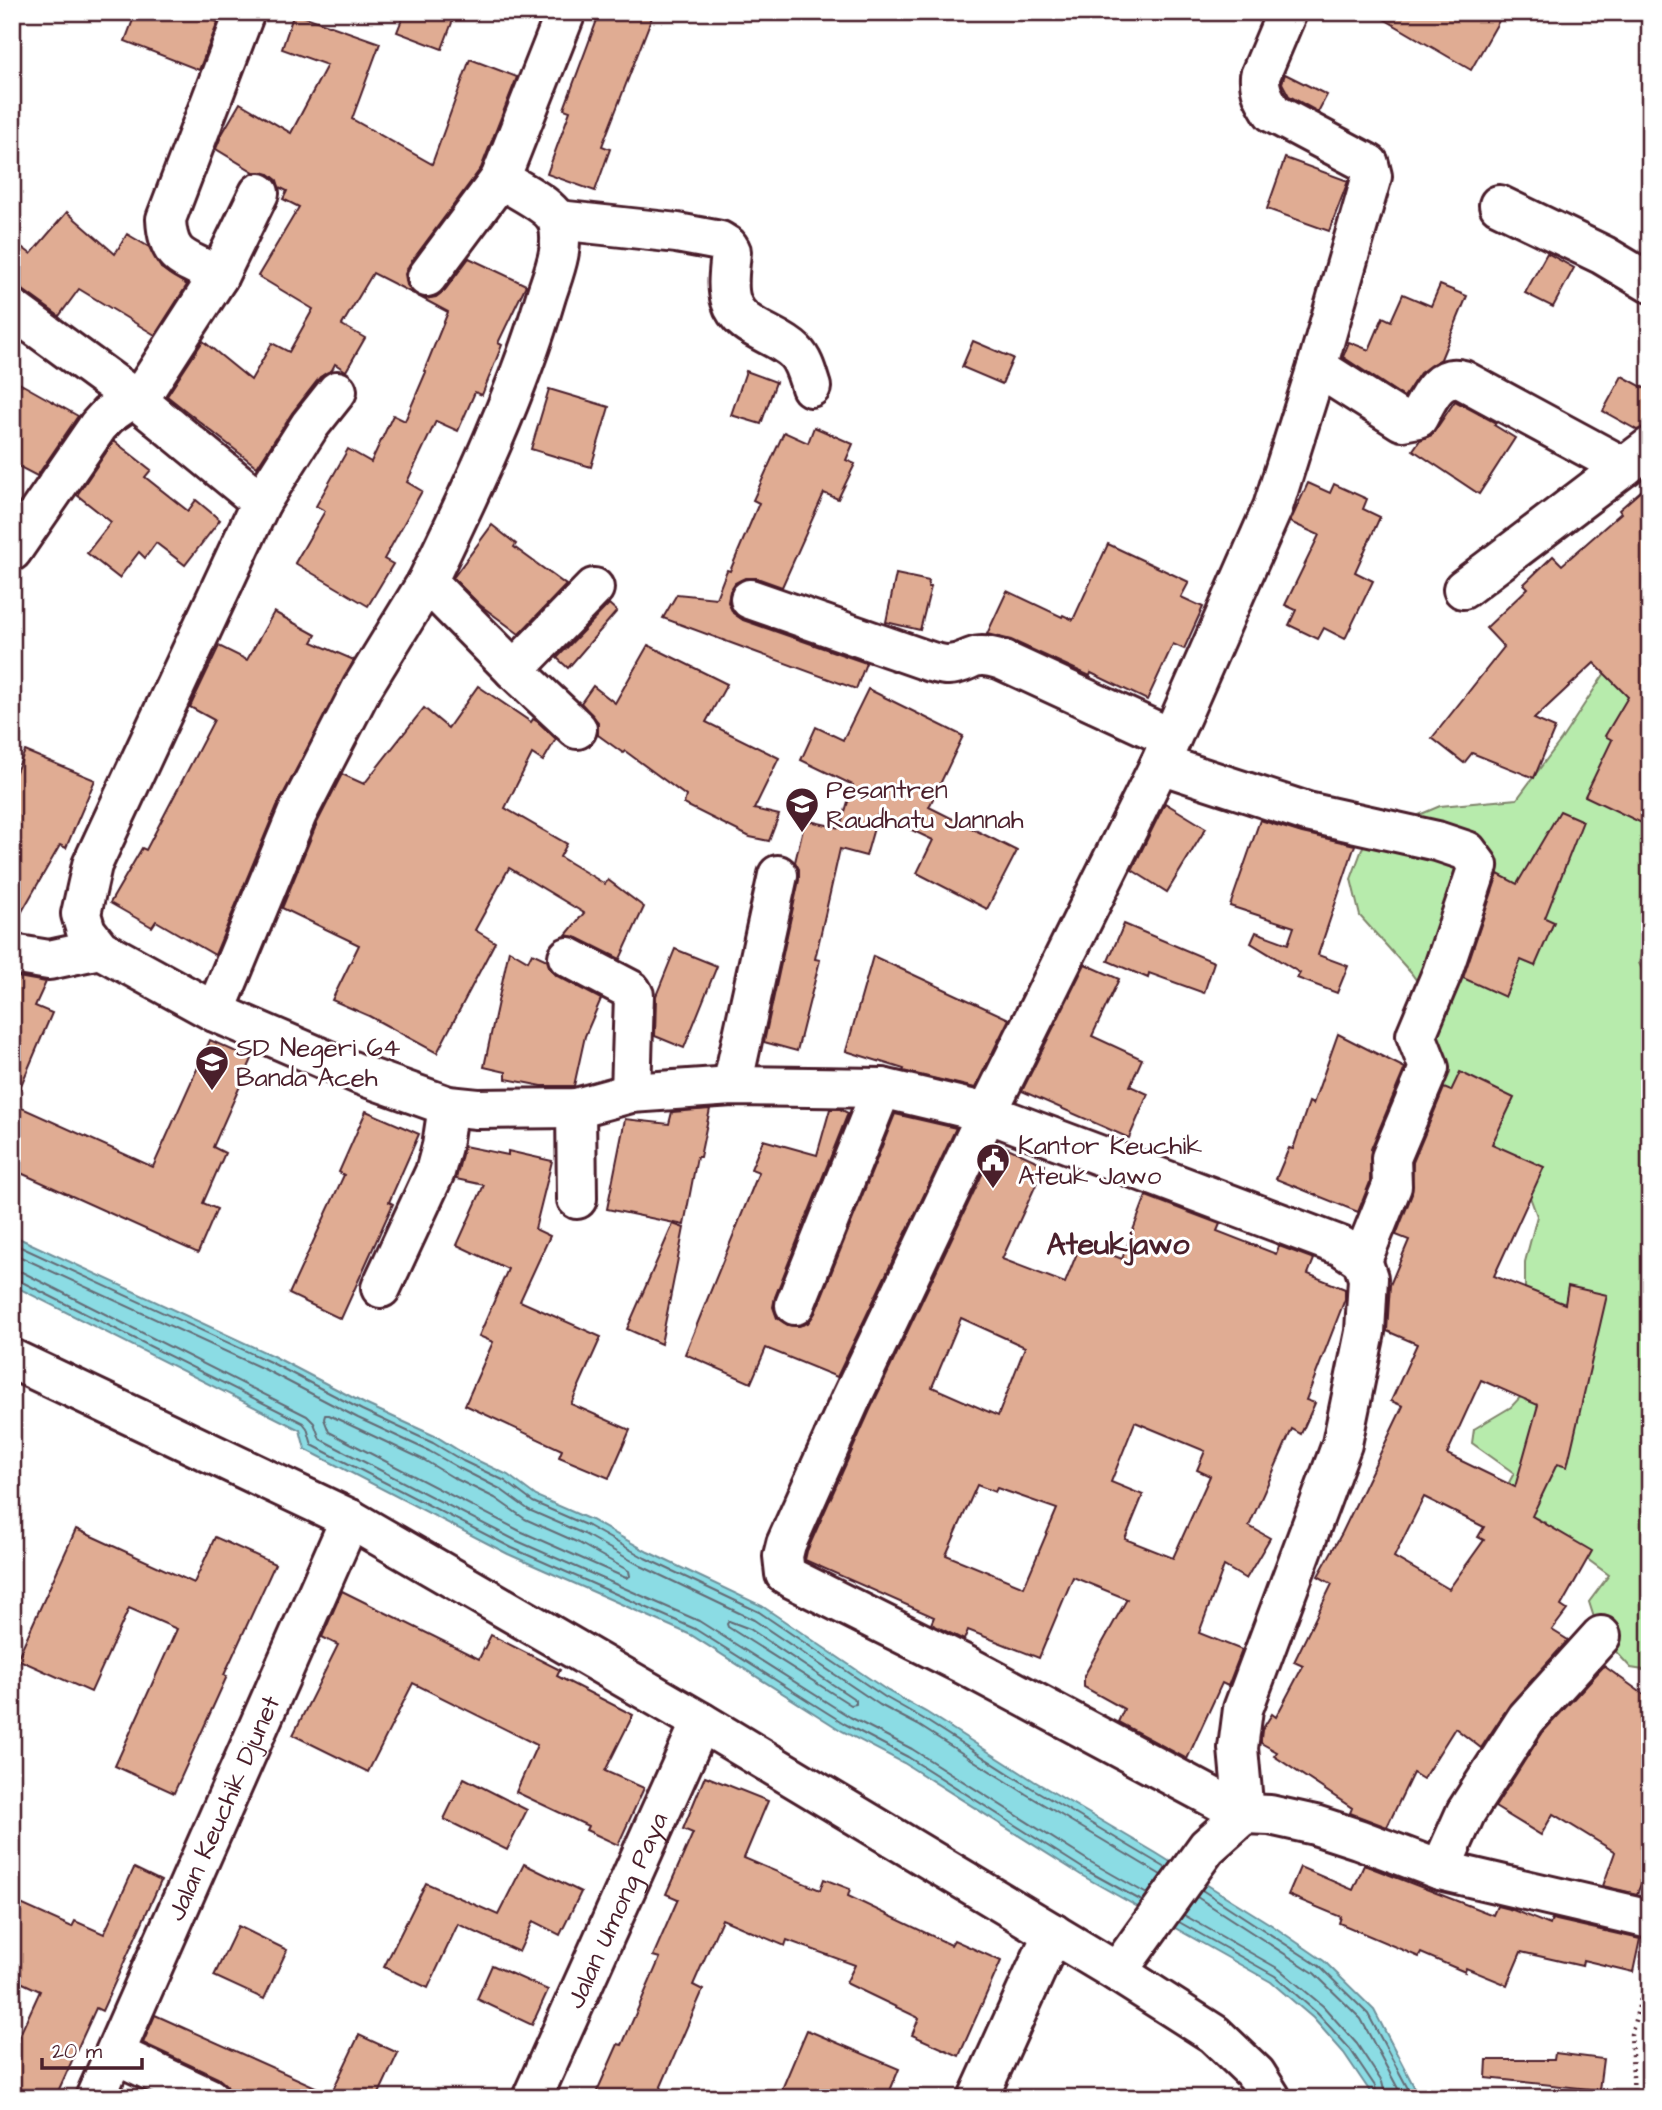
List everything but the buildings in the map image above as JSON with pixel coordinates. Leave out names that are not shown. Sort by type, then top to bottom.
[{"type":"street","points":[[218,277],[175,252],[167,238],[166,219],[244,12]]},
{"type":"street","points":[[427,277],[500,179],[566,12]]},
{"type":"street","points":[[1287,12],[1260,76],[1260,88],[1265,101],[1273,113],[1369,164],[1372,176],[1273,507],[1166,751],[987,1113],[850,1401],[786,1544],[783,1556],[785,1574],[963,1664],[1244,1814],[1270,1815],[1315,1825],[1440,1870],[1650,1919]]},
{"type":"street","points":[[215,1012],[296,814],[362,688],[427,582],[474,483],[522,367],[556,263],[561,236],[558,220],[548,209],[500,179]]},
{"type":"street","points":[[12,551],[98,426],[108,415],[136,400],[218,277],[259,193]]},
{"type":"street","points":[[1499,205],[1603,255],[1650,283]]},
{"type":"street","points":[[558,220],[677,233],[728,246],[732,251],[730,300],[737,314],[793,350],[802,360],[811,387]]},
{"type":"street","points":[[12,309],[136,400],[261,502]]},
{"type":"street","points":[[1317,367],[1402,421],[1418,418],[1432,391],[1443,381],[1454,377],[1637,457],[1463,589]]},
{"type":"street","points":[[337,391],[310,425],[261,502],[235,554],[92,865],[81,915],[86,931],[100,949],[215,1012],[361,1075],[448,1106],[477,1109],[576,1108],[631,1093],[732,1086],[882,1088],[987,1113],[1341,1246],[1362,1260],[1368,1278],[1365,1332],[1342,1444],[1242,1709],[1238,1748],[1244,1814]]},
{"type":"street","points":[[427,582],[577,729]]},
{"type":"street","points":[[514,670],[594,588]]},
{"type":"street","points":[[750,599],[931,662],[987,655],[1002,660],[1166,751],[1307,812],[1467,851],[1478,866],[1442,973],[1416,1035],[1429,1068],[1391,1158],[1392,1186],[1362,1260]]},
{"type":"street","points":[[732,1086],[778,875]]},
{"type":"street","points":[[12,954],[49,960],[100,949]]},
{"type":"street","points":[[568,957],[626,987],[634,995],[631,1093]]},
{"type":"street","points":[[795,1306],[882,1088]]},
{"type":"street","points":[[381,1288],[435,1172],[448,1106]]},
{"type":"street","points":[[576,1108],[577,1199]]},
{"type":"street","points":[[12,1359],[350,1519],[701,1722],[1053,1933],[1125,1960],[1214,2034],[1256,2074],[1271,2098]]},
{"type":"street","name":"Jalan Keuchik Djunet","points":[[95,2098],[350,1519]]},
{"type":"street","points":[[1440,1870],[1466,1812],[1526,1719],[1601,1636]]},
{"type":"street","name":"Jalan Umong Paya","points":[[532,2098],[701,1722]]},
{"type":"street","points":[[1125,1960],[1207,1847],[1244,1814]]},
{"type":"street","points":[[978,2098],[1053,1933]]},
{"type":"street","points":[[114,2054],[209,2098]]},
{"type":"path","points":[[1634,2098],[1631,2034],[1650,1968]]},
{"type":"green space","points":[[1650,604],[1650,911],[1639,963],[1650,986],[1650,1671],[1631,1668],[1599,1633],[1589,1602],[1609,1575],[1587,1559],[1549,1551],[1546,1523],[1509,1505],[1503,1494],[1514,1473],[1472,1443],[1474,1429],[1511,1407],[1539,1377],[1525,1295],[1525,1262],[1537,1216],[1523,1178],[1431,1140],[1417,1109],[1430,999],[1411,973],[1360,916],[1351,879],[1364,844],[1405,821],[1440,806],[1517,799],[1561,740]]},
{"type":"water","points":[[12,1235],[273,1356],[365,1404],[437,1437],[466,1455],[508,1475],[536,1496],[591,1520],[648,1552],[762,1606],[888,1691],[1156,1853],[1324,1961],[1374,2010],[1420,2098],[1370,2098],[1369,2090],[1344,2053],[1313,2018],[1271,1982],[1081,1875],[904,1763],[842,1731],[691,1635],[508,1554],[305,1449],[300,1430],[12,1285]]},
{"type":"place","name":"Pesantren Raudhatu Jannah","points":[[802,834]]},
{"type":"place","name":"SD Negeri 64 Banda Aceh","points":[[212,1092]]},
{"type":"place","name":"Kantor Keuchik Ateuk Jawo","points":[[993,1190]]},
{"type":"district","name":"Ateukjawo","points":[[1118,1244]]}]
